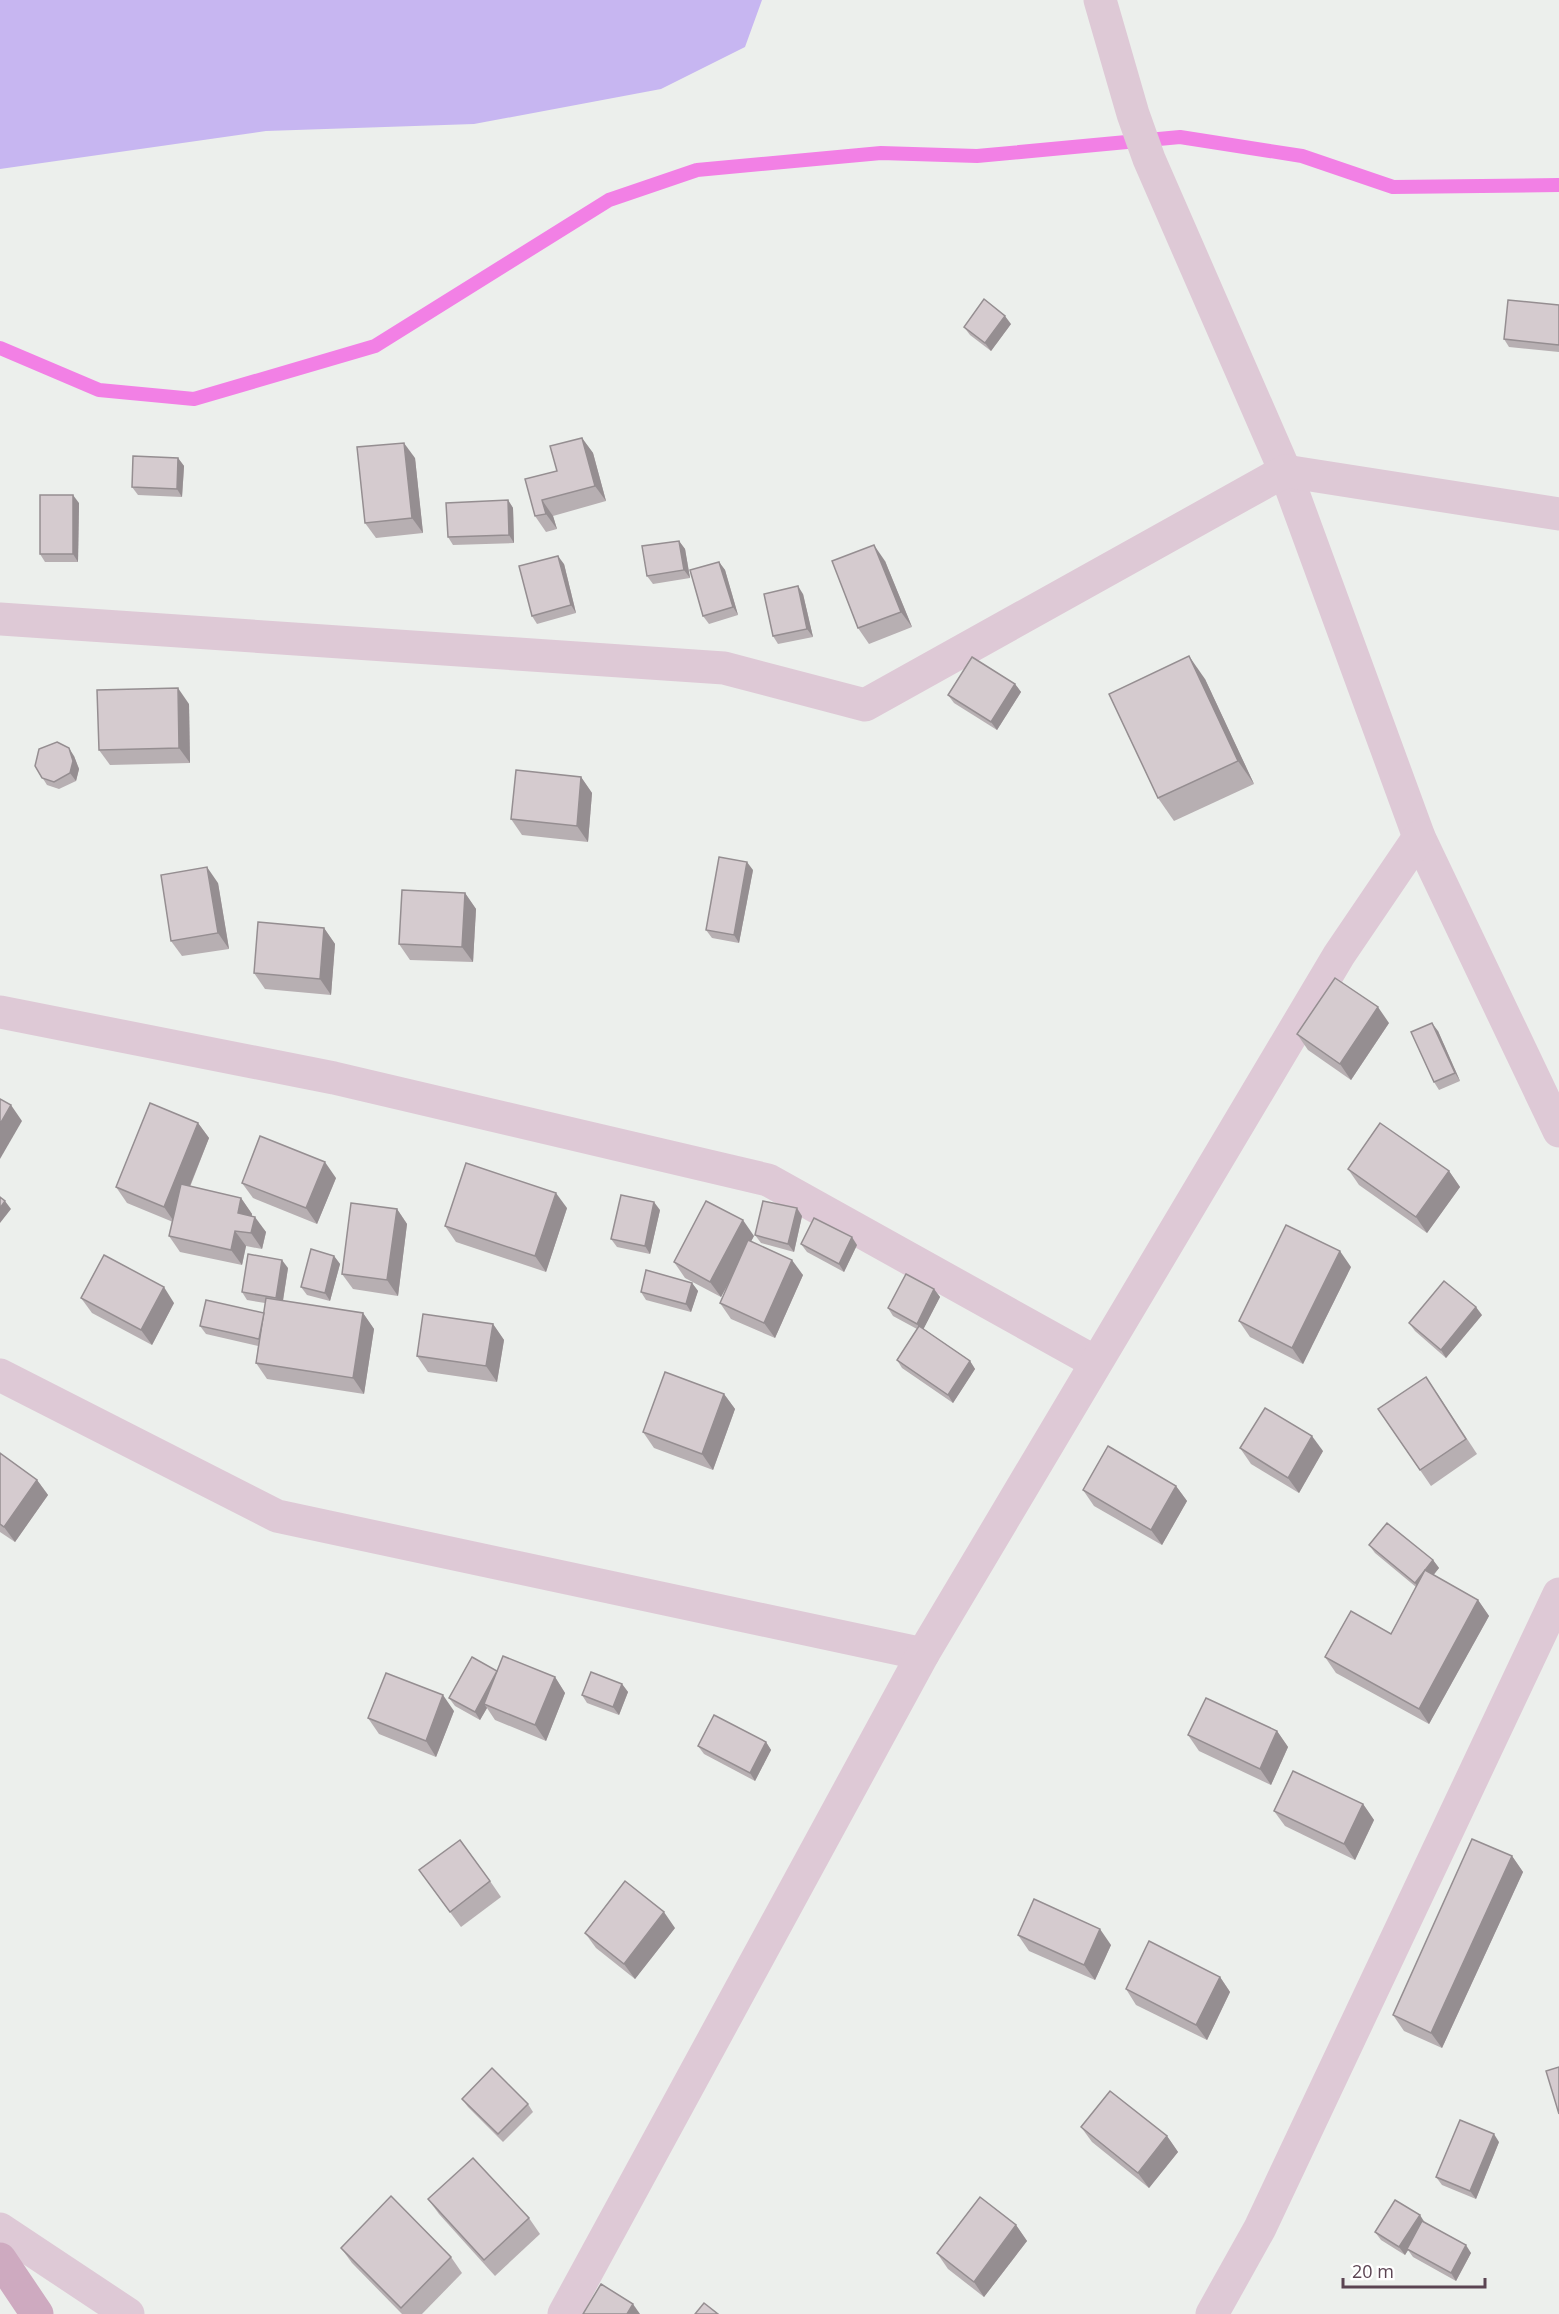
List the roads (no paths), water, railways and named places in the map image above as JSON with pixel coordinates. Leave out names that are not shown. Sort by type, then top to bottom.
[{"type":"main road","points":[[0,2259],[37,2314]]},
{"type":"street","points":[[1100,0],[1133,114],[1149,159],[1285,471],[1419,837],[1559,1131]]},
{"type":"street","points":[[0,619],[724,668],[866,705],[1285,471],[1559,514]]},
{"type":"street","points":[[564,2314],[923,1654],[1339,955],[1419,837]]},
{"type":"street","points":[[0,1012],[334,1078],[768,1180],[1095,1362]]},
{"type":"street","points":[[0,1375],[277,1516],[923,1654]]},
{"type":"street","points":[[1212,2314],[1260,2228],[1559,1594]]},
{"type":"street","points":[[0,2229],[128,2314]]},
{"type":"waterway","points":[[0,348],[99,390],[194,399],[375,346],[609,200],[697,170],[881,153],[977,156],[1180,137],[1302,156],[1393,187],[1559,185]]}]
